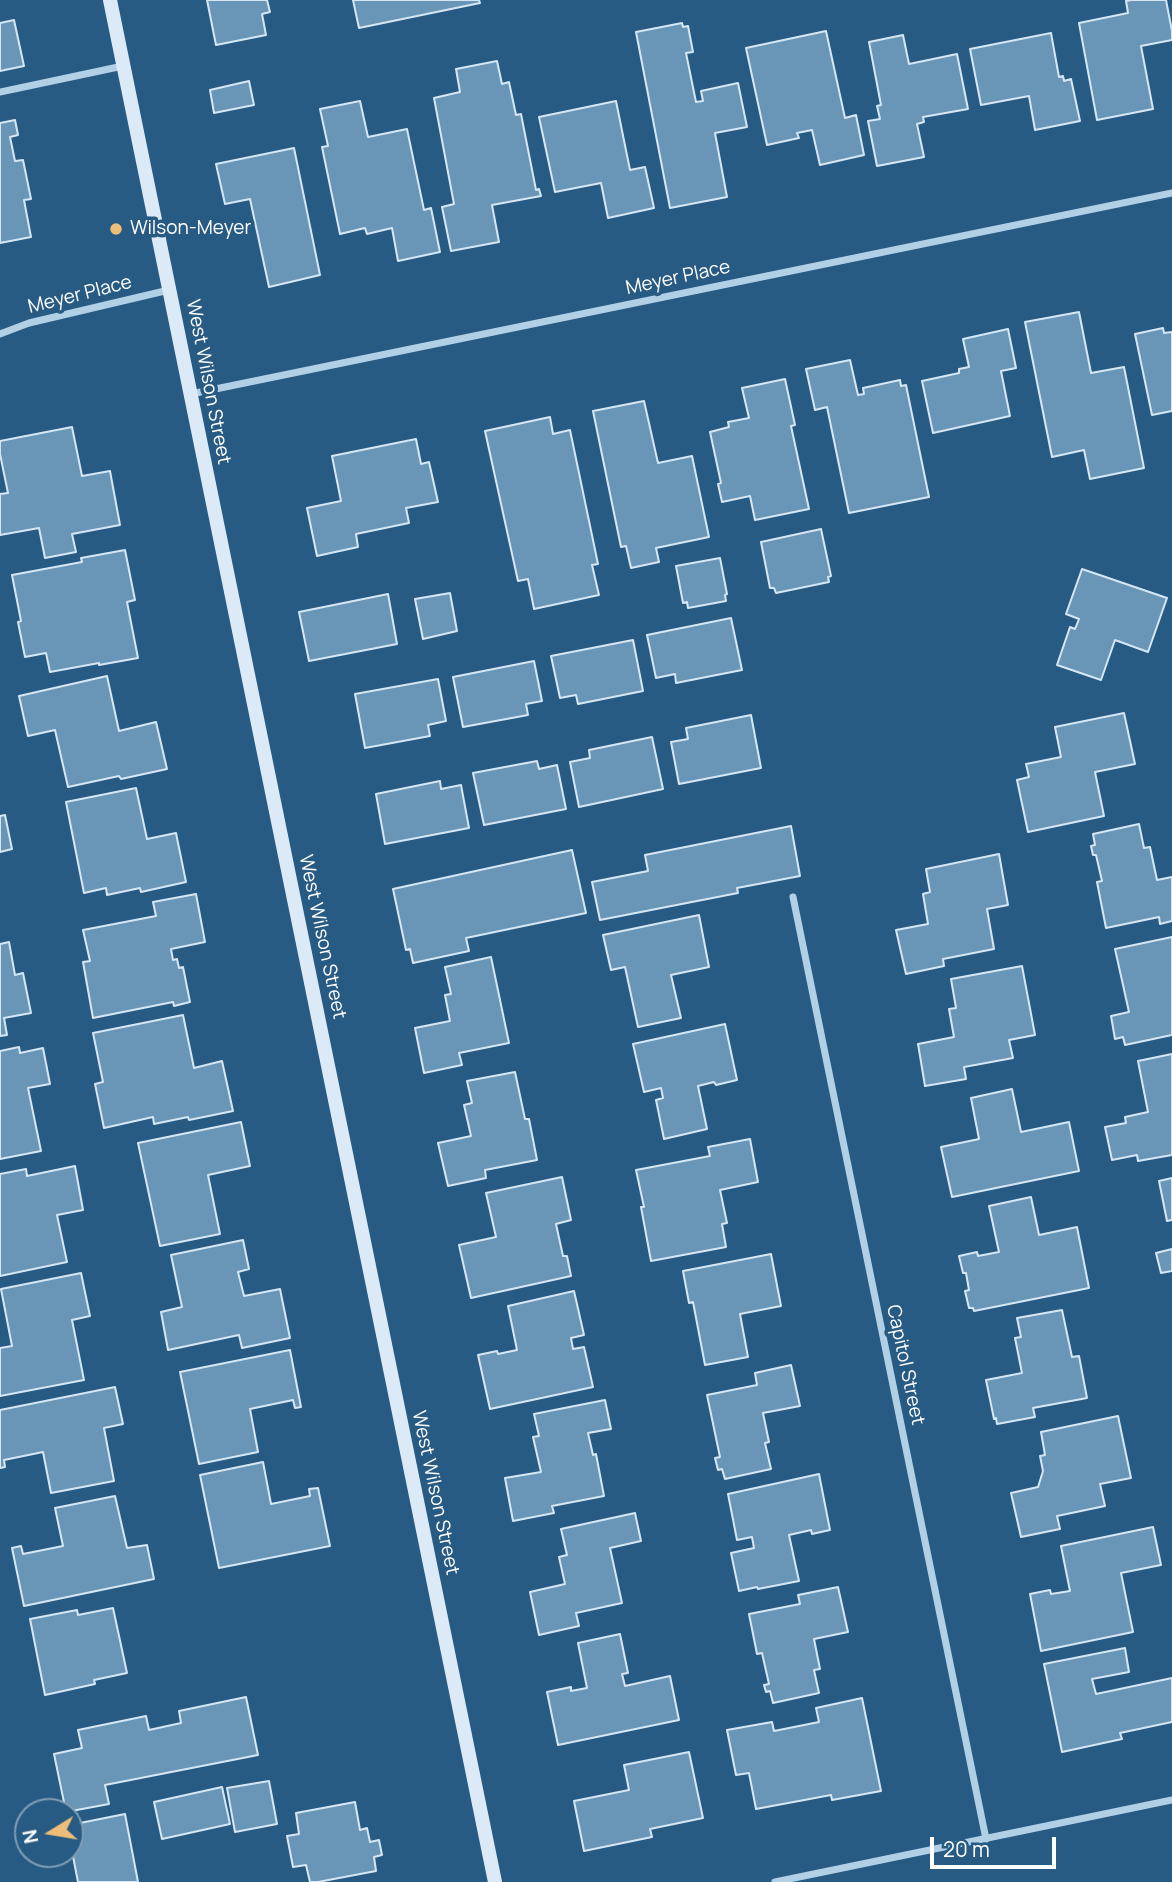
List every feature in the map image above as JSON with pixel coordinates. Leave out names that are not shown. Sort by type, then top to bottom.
[{"type":"street","name":"West Wilson Street","points":[[110,0],[495,1882]]},
{"type":"street","points":[[0,92],[124,65]]},
{"type":"street","name":"Meyer Place","points":[[190,394],[1172,193]]},
{"type":"street","name":"Meyer Place","points":[[0,334],[29,323],[169,290]]},
{"type":"street","name":"Capitol Street","points":[[793,897],[986,1839]]},
{"type":"street","points":[[775,1882],[1172,1800]]},
{"type":"building","points":[[207,0],[267,0],[270,12],[262,14],[266,35],[216,45]]},
{"type":"building","points":[[353,0],[479,0],[480,3],[359,28]]},
{"type":"building","points":[[1166,0],[1172,40],[1141,46],[1153,109],[1097,120],[1079,23],[1128,13],[1126,1]]},
{"type":"building","points":[[14,20],[24,66],[0,71],[0,23]]},
{"type":"building","points":[[682,23],[683,27],[688,26],[693,52],[686,53],[696,102],[703,101],[701,91],[738,83],[747,127],[715,133],[727,197],[670,208],[636,32]]},
{"type":"building","points":[[826,31],[845,118],[856,115],[864,155],[820,165],[812,130],[797,133],[799,138],[767,145],[746,48]]},
{"type":"building","points":[[1051,33],[1059,77],[1063,76],[1064,81],[1071,79],[1080,121],[1035,130],[1029,96],[981,105],[970,49]]},
{"type":"building","points":[[903,35],[909,64],[957,54],[968,109],[923,117],[924,122],[917,124],[924,157],[877,166],[868,121],[880,119],[877,106],[881,105],[869,42]]},
{"type":"building","points":[[497,61],[502,84],[509,82],[516,115],[521,114],[536,190],[539,189],[541,196],[492,205],[499,242],[451,251],[442,207],[454,204],[434,98],[460,92],[456,69]]},
{"type":"building","points":[[249,81],[254,105],[214,113],[210,90]]},
{"type":"building","points":[[360,101],[368,137],[407,129],[424,210],[431,208],[440,252],[398,261],[392,228],[367,234],[365,228],[340,234],[322,147],[328,146],[320,109]]},
{"type":"building","points":[[616,101],[630,170],[645,167],[654,208],[608,218],[601,183],[555,192],[539,117]]},
{"type":"building","points":[[15,120],[18,135],[10,137],[15,161],[23,160],[31,199],[24,200],[31,237],[0,243],[0,123]]},
{"type":"building","points":[[294,148],[320,275],[269,287],[250,199],[225,204],[216,164]]},
{"type":"building","points":[[1079,312],[1091,373],[1124,367],[1144,468],[1090,479],[1084,450],[1052,457],[1025,322]]},
{"type":"building","points":[[1163,328],[1164,333],[1172,332],[1172,411],[1152,415],[1135,334]]},
{"type":"building","points":[[1008,329],[1016,368],[1001,371],[1010,416],[933,433],[922,381],[959,373],[959,369],[969,367],[963,339]]},
{"type":"building","points":[[850,360],[858,395],[864,394],[863,388],[900,380],[901,386],[906,385],[929,497],[849,513],[827,407],[815,410],[806,369]]},
{"type":"building","points":[[785,379],[795,425],[791,426],[809,509],[755,520],[750,496],[722,502],[718,484],[721,483],[710,432],[729,427],[728,422],[749,418],[742,388]]},
{"type":"building","points":[[644,401],[658,463],[692,456],[709,537],[656,548],[659,562],[631,568],[626,546],[621,547],[593,411]]},
{"type":"building","points":[[550,417],[553,434],[570,430],[598,564],[592,565],[599,595],[534,609],[528,579],[518,581],[485,431]]},
{"type":"building","points":[[72,427],[82,476],[110,471],[120,525],[72,534],[76,552],[45,558],[39,528],[0,535],[0,494],[8,493],[0,441]]},
{"type":"building","points":[[416,439],[421,464],[429,462],[438,502],[406,508],[409,523],[356,534],[358,547],[317,556],[307,508],[341,501],[332,456]]},
{"type":"building","points":[[821,529],[831,576],[828,577],[829,582],[776,593],[774,588],[770,588],[761,542]]},
{"type":"building","points":[[125,550],[135,600],[127,602],[138,658],[50,672],[46,653],[25,657],[12,575],[82,562],[81,558]]},
{"type":"building","points":[[720,558],[726,601],[688,608],[687,602],[683,603],[676,566]]},
{"type":"building","points":[[1082,569],[1167,598],[1148,652],[1115,640],[1101,680],[1057,665],[1070,627],[1075,629],[1079,619],[1066,614]]},
{"type":"building","points":[[450,593],[457,631],[423,639],[415,599]]},
{"type":"building","points":[[388,594],[397,644],[309,661],[299,612]]},
{"type":"building","points":[[731,618],[742,670],[676,683],[675,674],[656,678],[647,635]]},
{"type":"building","points":[[633,640],[643,691],[578,704],[576,695],[560,698],[551,656]]},
{"type":"building","points":[[534,661],[542,701],[526,704],[528,715],[463,727],[453,677]]},
{"type":"building","points":[[107,676],[119,731],[156,722],[167,769],[68,787],[55,730],[28,736],[19,696]]},
{"type":"building","points":[[438,679],[446,721],[428,725],[430,736],[365,748],[355,694]]},
{"type":"building","points":[[1124,713],[1135,764],[1095,772],[1104,816],[1028,832],[1017,780],[1029,777],[1026,764],[1061,757],[1055,727]]},
{"type":"building","points":[[751,715],[761,768],[679,784],[671,742],[688,739],[686,728]]},
{"type":"building","points":[[652,737],[663,789],[579,807],[570,762],[590,758],[589,750]]},
{"type":"building","points":[[537,761],[539,769],[557,765],[566,809],[484,825],[473,773]]},
{"type":"building","points":[[440,781],[441,789],[461,785],[469,828],[385,844],[376,794]]},
{"type":"building","points":[[136,788],[147,839],[176,833],[186,882],[141,892],[140,888],[107,895],[106,888],[84,893],[66,802]]},
{"type":"building","points":[[5,815],[12,849],[0,852],[0,816]]},
{"type":"building","points":[[1139,824],[1144,848],[1150,847],[1157,880],[1172,877],[1172,921],[1160,924],[1159,917],[1106,928],[1097,882],[1102,881],[1091,846],[1095,845],[1093,834]]},
{"type":"building","points":[[791,826],[800,876],[737,888],[738,893],[600,920],[592,882],[648,871],[645,855]]},
{"type":"building","points":[[572,850],[586,913],[466,938],[469,951],[413,963],[410,949],[406,950],[393,889]]},
{"type":"building","points":[[999,854],[1008,905],[987,909],[994,949],[943,959],[944,966],[906,974],[896,930],[928,924],[923,894],[930,892],[926,869]]},
{"type":"building","points":[[196,894],[205,942],[171,949],[173,960],[177,959],[179,968],[183,967],[190,1002],[174,1006],[173,1002],[93,1018],[83,962],[90,961],[83,930],[156,916],[153,902]]},
{"type":"building","points":[[699,915],[709,967],[671,975],[681,1018],[638,1027],[625,967],[611,970],[603,935]]},
{"type":"building","points":[[1172,937],[1172,1035],[1125,1045],[1123,1037],[1115,1039],[1111,1016],[1129,1012],[1115,949]]},
{"type":"building","points":[[9,942],[15,975],[23,973],[31,1013],[4,1018],[7,1035],[0,1036],[0,944]]},
{"type":"building","points":[[491,957],[509,1043],[459,1053],[462,1065],[424,1073],[415,1028],[450,1021],[445,995],[451,994],[445,967]]},
{"type":"building","points":[[1022,966],[1035,1035],[1009,1040],[1013,1058],[964,1067],[966,1079],[925,1086],[918,1044],[954,1037],[949,1009],[956,1008],[951,979]]},
{"type":"building","points":[[183,1015],[194,1068],[222,1061],[233,1111],[154,1124],[153,1117],[104,1128],[95,1084],[103,1082],[93,1033]]},
{"type":"building","points":[[725,1024],[737,1080],[698,1086],[707,1129],[664,1139],[656,1100],[663,1098],[661,1088],[644,1092],[633,1044]]},
{"type":"building","points":[[19,1047],[20,1053],[43,1048],[50,1084],[28,1088],[41,1151],[0,1159],[0,1051]]},
{"type":"building","points":[[1172,1054],[1172,1155],[1138,1161],[1137,1155],[1112,1160],[1105,1127],[1126,1123],[1125,1117],[1148,1112],[1138,1061]]},
{"type":"building","points":[[515,1072],[525,1119],[529,1119],[537,1160],[485,1170],[486,1178],[448,1186],[438,1143],[471,1136],[464,1105],[472,1103],[467,1081]]},
{"type":"building","points":[[1012,1089],[1021,1132],[1069,1122],[1079,1171],[952,1197],[941,1147],[979,1139],[971,1098]]},
{"type":"building","points":[[241,1122],[250,1166],[208,1175],[220,1234],[160,1246],[138,1143]]},
{"type":"building","points":[[750,1139],[758,1182],[720,1190],[727,1223],[722,1224],[726,1247],[651,1261],[636,1170],[710,1156],[708,1147]]},
{"type":"building","points":[[75,1166],[83,1210],[57,1215],[67,1262],[0,1276],[0,1174],[26,1169],[27,1176]]},
{"type":"building","points":[[562,1177],[571,1220],[556,1224],[563,1256],[567,1256],[571,1276],[471,1298],[459,1245],[496,1237],[486,1193]]},
{"type":"building","points":[[1172,1178],[1172,1220],[1167,1221],[1159,1181]]},
{"type":"building","points":[[1031,1197],[1039,1235],[1077,1227],[1089,1288],[974,1311],[969,1308],[965,1291],[969,1290],[966,1273],[963,1273],[959,1256],[977,1252],[978,1256],[999,1252],[989,1206]]},
{"type":"building","points":[[243,1240],[249,1269],[238,1272],[244,1296],[280,1289],[290,1338],[242,1348],[239,1335],[168,1350],[161,1312],[182,1307],[171,1255]]},
{"type":"building","points":[[1172,1249],[1172,1271],[1161,1273],[1156,1253]]},
{"type":"building","points":[[771,1254],[781,1306],[740,1314],[748,1357],[705,1365],[693,1302],[689,1303],[683,1271]]},
{"type":"building","points":[[81,1273],[90,1316],[72,1320],[84,1380],[0,1396],[0,1348],[12,1346],[1,1289]]},
{"type":"building","points":[[574,1291],[584,1335],[571,1338],[573,1349],[584,1347],[593,1387],[490,1409],[478,1355],[517,1350],[508,1306]]},
{"type":"building","points":[[1062,1310],[1072,1357],[1079,1356],[1087,1398],[1033,1408],[1035,1417],[997,1424],[986,1380],[1022,1373],[1015,1338],[1021,1337],[1017,1318]]},
{"type":"building","points":[[290,1350],[301,1407],[295,1408],[293,1400],[250,1409],[258,1452],[199,1464],[180,1372]]},
{"type":"building","points":[[791,1365],[800,1406],[763,1413],[769,1442],[765,1443],[771,1469],[725,1479],[722,1469],[718,1470],[715,1458],[720,1457],[707,1395],[757,1385],[755,1373]]},
{"type":"building","points":[[115,1387],[123,1424],[104,1428],[114,1481],[51,1493],[43,1452],[4,1460],[5,1467],[0,1468],[0,1410]]},
{"type":"building","points":[[605,1400],[611,1429],[588,1433],[593,1455],[596,1454],[604,1496],[552,1506],[554,1513],[513,1521],[505,1478],[541,1472],[533,1437],[539,1436],[534,1414]]},
{"type":"building","points":[[1118,1416],[1131,1478],[1100,1484],[1105,1506],[1057,1516],[1060,1529],[1021,1537],[1011,1493],[1038,1487],[1043,1471],[1040,1456],[1045,1455],[1041,1432]]},
{"type":"building","points":[[263,1462],[271,1504],[310,1496],[309,1489],[318,1488],[330,1546],[219,1568],[200,1475]]},
{"type":"building","points":[[819,1474],[830,1530],[812,1534],[811,1530],[789,1535],[799,1581],[739,1591],[731,1553],[754,1548],[752,1537],[737,1540],[728,1494]]},
{"type":"building","points":[[115,1496],[127,1548],[147,1545],[154,1579],[24,1606],[12,1548],[21,1546],[23,1554],[63,1546],[55,1508]]},
{"type":"building","points":[[635,1513],[641,1541],[610,1548],[622,1603],[576,1613],[579,1626],[539,1635],[530,1592],[565,1584],[559,1557],[567,1555],[561,1529]]},
{"type":"building","points":[[1153,1527],[1161,1565],[1121,1573],[1133,1632],[1041,1651],[1030,1594],[1050,1590],[1051,1594],[1070,1591],[1061,1546]]},
{"type":"building","points":[[838,1587],[848,1632],[814,1639],[820,1669],[814,1670],[819,1693],[773,1703],[770,1691],[766,1692],[764,1685],[769,1684],[762,1653],[757,1654],[749,1614],[800,1604],[798,1595]]},
{"type":"building","points":[[113,1608],[127,1673],[94,1680],[95,1684],[45,1695],[30,1619],[77,1610],[78,1615]]},
{"type":"building","points":[[620,1634],[628,1673],[622,1674],[625,1686],[670,1676],[679,1720],[558,1745],[547,1692],[571,1687],[571,1691],[587,1688],[578,1643]]},
{"type":"building","points":[[1125,1648],[1129,1672],[1092,1679],[1096,1694],[1172,1678],[1172,1722],[1120,1733],[1122,1739],[1062,1752],[1044,1664]]},
{"type":"building","points":[[246,1697],[258,1755],[105,1785],[109,1804],[84,1809],[84,1798],[63,1798],[54,1754],[82,1748],[78,1730],[146,1716],[149,1730],[181,1723],[179,1711]]},
{"type":"building","points":[[862,1698],[881,1791],[832,1800],[831,1795],[756,1809],[749,1773],[736,1775],[727,1730],[772,1722],[774,1731],[819,1722],[816,1708]]},
{"type":"building","points":[[689,1752],[703,1818],[650,1829],[652,1837],[584,1851],[574,1801],[629,1790],[624,1765]]},
{"type":"building","points":[[269,1781],[277,1824],[235,1832],[227,1788]]},
{"type":"building","points":[[222,1787],[230,1824],[162,1839],[154,1802]]},
{"type":"building","points":[[355,1802],[360,1830],[367,1828],[370,1842],[379,1840],[382,1855],[374,1857],[376,1871],[310,1882],[306,1865],[293,1867],[287,1836],[299,1834],[296,1813]]},
{"type":"building","points":[[125,1814],[138,1882],[78,1882],[75,1868],[84,1868],[84,1822]]},
{"type":"place","name":"Wilson-Meyer","points":[[116,229]]}]
